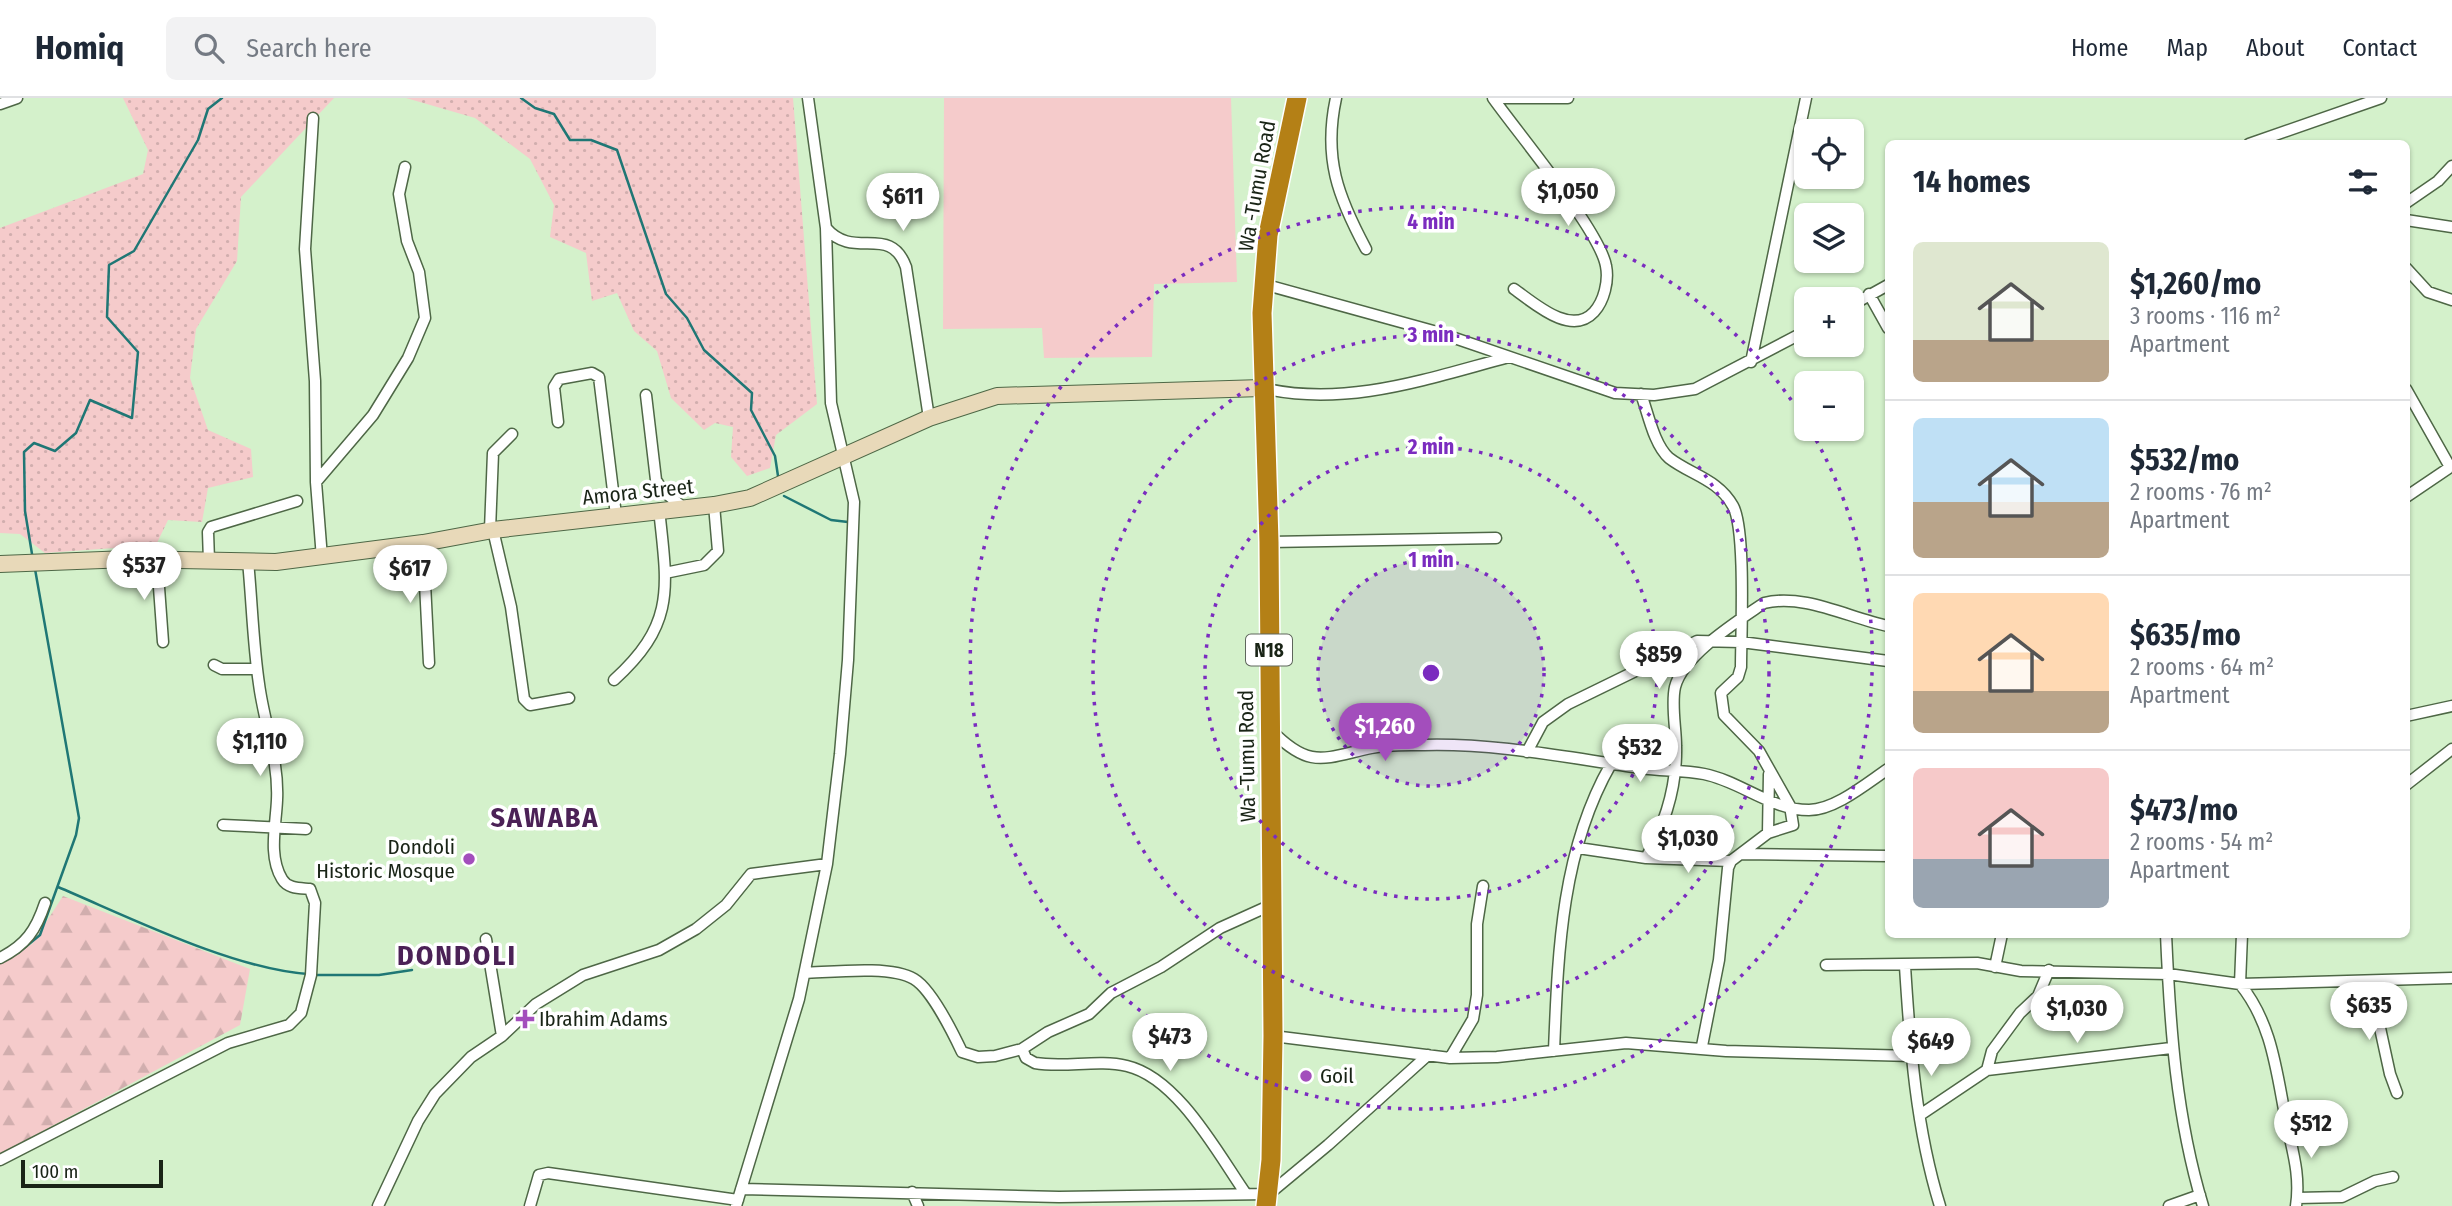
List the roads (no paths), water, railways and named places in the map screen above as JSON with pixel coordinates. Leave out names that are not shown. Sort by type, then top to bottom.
[{"type":"highway","name":"Wa -Tumu Road","points":[[1267,1200],[1273,1037],[1269,542],[1262,388],[1264,284],[1274,199],[1297,98]]},
{"type":"street","points":[[738,1198],[805,973],[827,864],[848,660],[854,502],[831,403],[826,228],[808,98]]},
{"type":"street","points":[[1336,98],[1329,143],[1332,167],[1346,213],[1366,249]]},
{"type":"street","points":[[1494,98],[1568,98]]},
{"type":"street","points":[[1494,98],[1584,223],[1600,249],[1606,267],[1605,286],[1599,305],[1590,316],[1580,320],[1559,320],[1514,289]]},
{"type":"street","points":[[1751,362],[1806,98]]},
{"type":"street","points":[[2261,140],[2381,98]]},
{"type":"street","points":[[313,118],[305,249],[315,381],[316,482],[322,558]]},
{"type":"street","points":[[2410,200],[2438,181],[2452,166]]},
{"type":"street","points":[[316,482],[373,415],[408,358],[425,318],[419,271],[407,241],[399,194],[405,167]]},
{"type":"street","points":[[2410,221],[2452,227]]},
{"type":"street","points":[[826,228],[835,239],[853,244],[892,245],[901,251],[914,307],[929,418]]},
{"type":"street","points":[[2410,272],[2428,292],[2452,300]]},
{"type":"street","points":[[1264,284],[1437,332],[1615,393],[1641,394],[1695,389],[1794,338]]},
{"type":"street","points":[[1864,297],[1885,286]]},
{"type":"street","points":[[1869,294],[1885,323]]},
{"type":"street","points":[[1262,388],[1324,396],[1375,391],[1509,356]]},
{"type":"street","points":[[558,422],[554,387],[559,379],[592,373],[599,377],[616,514]]},
{"type":"street","name":"Amora Street","points":[[0,564],[322,558],[492,530],[659,509],[715,505],[750,498],[929,418],[997,396],[1262,388]]},
{"type":"street","points":[[1641,394],[1667,456],[1703,477],[1725,495],[1735,508],[1740,551],[1740,673],[1721,693],[1724,715],[1759,751],[1769,774],[1790,806],[1793,825],[1768,833],[1731,862],[1723,894],[1719,960],[1702,1046]]},
{"type":"street","points":[[646,395],[656,480],[663,491],[684,508]]},
{"type":"street","points":[[2410,395],[2451,466],[2410,494]]},
{"type":"street","points":[[512,434],[493,453],[492,530],[511,607],[524,699],[530,705],[569,698]]},
{"type":"street","points":[[209,561],[208,532],[211,527],[297,501]]},
{"type":"street","points":[[665,573],[704,565],[718,551],[715,505]]},
{"type":"street","points":[[614,680],[636,661],[661,621],[665,573],[659,509]]},
{"type":"street","points":[[1269,542],[1496,538]]},
{"type":"street","points":[[423,543],[429,663]]},
{"type":"street","points":[[157,560],[163,642]]},
{"type":"street","points":[[0,1160],[228,1043],[289,1025],[301,1013],[311,975],[315,903],[310,889],[288,886],[283,882],[276,857],[273,827],[277,801],[276,766],[257,669],[248,561]]},
{"type":"street","points":[[1646,858],[1661,830],[1674,772],[1675,686],[1694,656],[1741,618],[1764,603],[1777,600],[1821,607],[1885,625]]},
{"type":"street","points":[[1527,752],[1543,722],[1568,704],[1697,641],[1741,642],[1885,661]]},
{"type":"street","points":[[214,665],[222,669],[257,669]]},
{"type":"street","points":[[2410,715],[2452,706]]},
{"type":"street","points":[[1269,728],[1289,748],[1313,758],[1344,757],[1372,748],[1426,744],[1579,757],[1611,764],[1704,774],[1743,788],[1767,801],[1808,811],[1824,807],[1885,771]]},
{"type":"street","points":[[2410,782],[2452,749]]},
{"type":"street","points":[[1554,1051],[1567,885],[1595,792],[1611,764]]},
{"type":"street","points":[[1768,833],[1769,774]]},
{"type":"street","points":[[223,825],[306,829]]},
{"type":"street","points":[[1578,848],[1646,858],[1731,862]]},
{"type":"street","points":[[1741,854],[1885,856]]},
{"type":"street","points":[[378,1206],[418,1121],[435,1094],[471,1057],[502,1036],[536,1004],[583,975],[659,950],[696,929],[726,905],[751,874],[827,864]]},
{"type":"street","points":[[1450,1058],[1473,1019],[1477,995],[1477,924],[1483,886]]},
{"type":"street","points":[[0,958],[26,941],[36,928],[45,903]]},
{"type":"street","points":[[805,973],[901,974],[915,979],[931,998],[962,1052],[968,1055],[995,1056],[1022,1049],[1048,1032],[1089,1014],[1111,993],[1161,967],[1220,928],[1271,905]]},
{"type":"street","points":[[1995,967],[2001,938]]},
{"type":"street","points":[[2166,938],[2171,1048],[2181,1126],[2201,1200],[2169,1206]]},
{"type":"street","points":[[2242,938],[2240,984],[2253,999],[2267,1030],[2276,1063],[2285,1118],[2294,1147],[2297,1202],[2342,1198],[2375,1181],[2393,1177]]},
{"type":"street","points":[[486,939],[502,1036]]},
{"type":"street","points":[[1825,965],[1905,966],[1940,962],[2021,971],[2049,970],[2097,975],[2168,974],[2240,984],[2452,978]]},
{"type":"street","points":[[1905,966],[1920,1115],[1940,1206]]},
{"type":"street","points":[[1987,1070],[1992,1051],[2020,1013],[2038,996],[2049,970]]},
{"type":"street","points":[[2370,982],[2397,1093]]},
{"type":"street","points":[[1273,1037],[1450,1058],[1497,1057],[1626,1043],[1702,1046],[1726,1051],[1913,1056]]},
{"type":"street","points":[[1920,1115],[1987,1070],[2171,1048]]},
{"type":"street","points":[[1022,1049],[1026,1058],[1035,1063],[1127,1066],[1152,1078],[1188,1110],[1246,1194]]},
{"type":"street","points":[[530,1206],[536,1181],[540,1175],[548,1173],[738,1198],[912,1192],[1059,1197],[1246,1194],[1267,1200],[1428,1055]]},
{"type":"street","points":[[912,1192],[918,1206]]},
{"type":"waterway","points":[[32,554],[25,511],[24,452],[34,443],[55,451],[76,433],[90,400],[132,418],[138,352],[107,317],[109,265],[134,251],[198,140],[208,109],[222,98]]},
{"type":"waterway","points":[[521,98],[535,108],[554,114],[570,140],[591,140],[617,150],[666,294],[687,318],[704,350],[752,393],[751,410],[775,456],[778,476]]},
{"type":"waterway","points":[[784,496],[831,520],[848,522]]},
{"type":"waterway","points":[[18,953],[40,935],[76,835],[79,818],[35,569]]},
{"type":"waterway","points":[[58,887],[215,952],[247,963],[308,974]]},
{"type":"waterway","points":[[314,975],[379,975],[412,970]]},
{"type":"place","name":"Dondoli Historic Mosque","points":[[469,859]]},
{"type":"place","name":"Ibrahim Adams","points":[[525,1019]]},
{"type":"place","name":"Goil","points":[[1306,1076]]},
{"type":"district","name":"SAWABA","points":[[545,817]]},
{"type":"district","name":"DONDOLI","points":[[457,955]]}]
